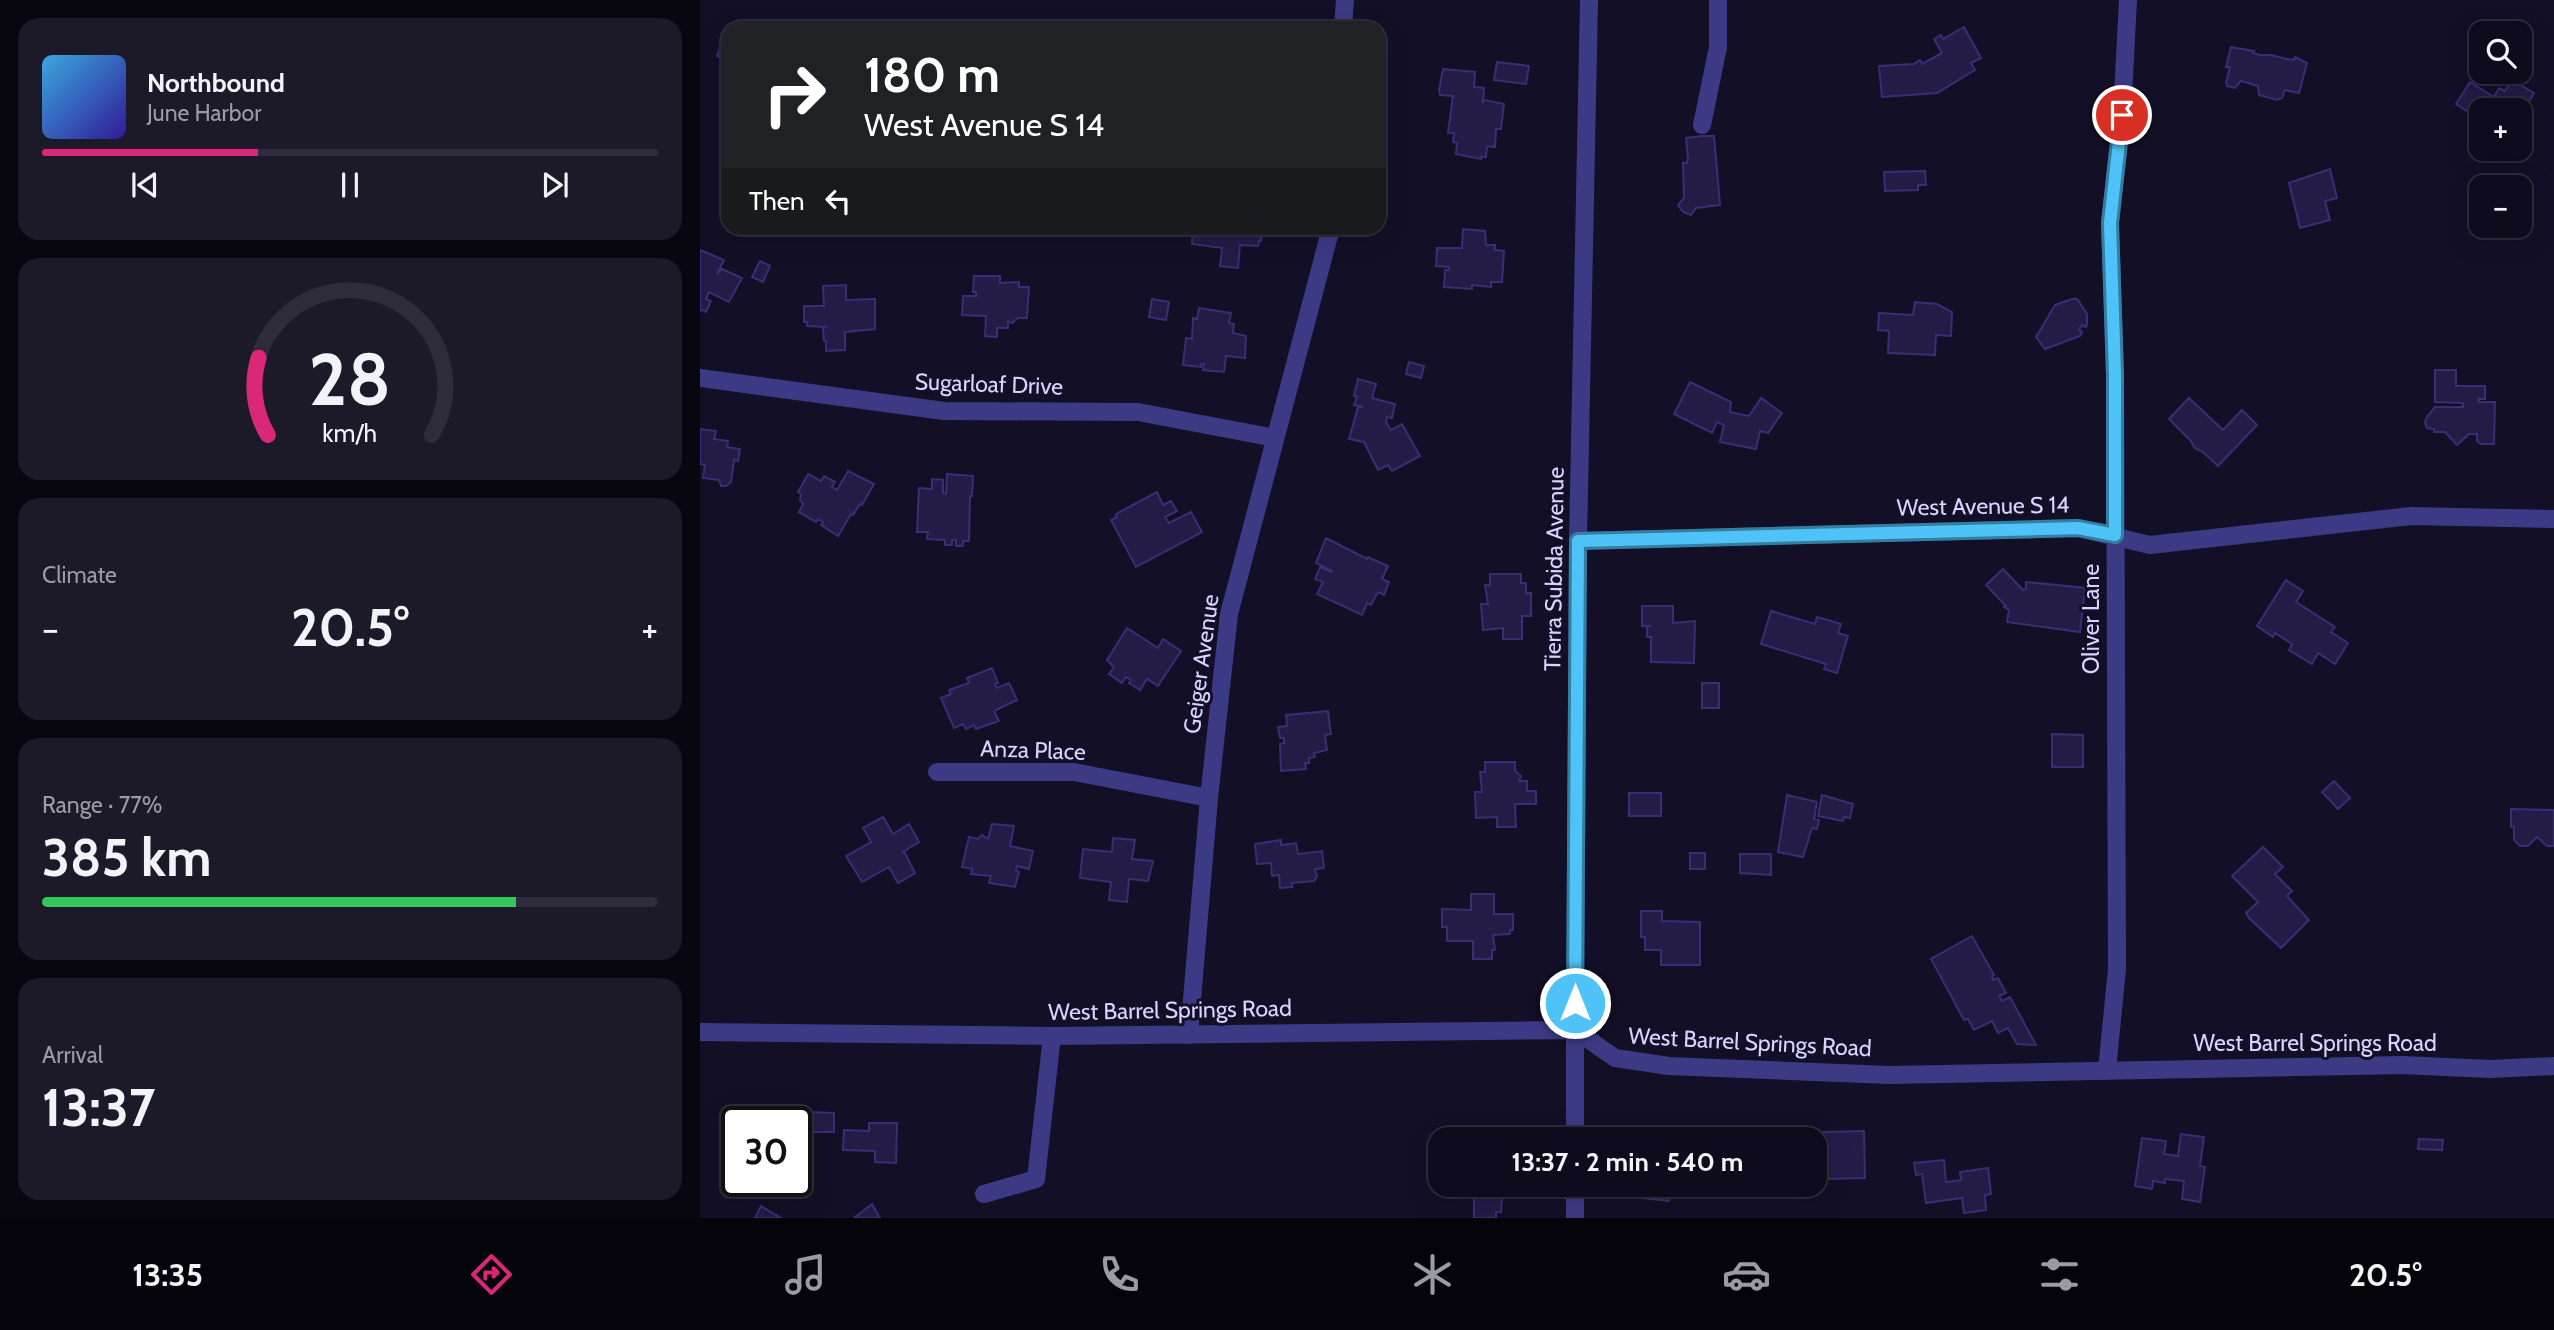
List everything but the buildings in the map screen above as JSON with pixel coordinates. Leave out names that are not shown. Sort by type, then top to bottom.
[{"type":"street","points":[[1344,21],[1345,0]]},
{"type":"street","name":"Tierra Subida Avenue","points":[[1575,1127],[1578,541],[1589,0]]},
{"type":"street","points":[[1702,125],[1718,47],[1718,0]]},
{"type":"street","name":"Oliver Lane","points":[[2108,1070],[2117,969],[2115,375],[2110,223],[2122,115],[2128,0]]},
{"type":"street","name":"Geiger Avenue","points":[[1189,1035],[1209,798],[1229,614],[1329,235]]},
{"type":"street","name":"Sugarloaf Drive","points":[[700,378],[944,411],[1139,412],[1275,438]]},
{"type":"street","name":"West Avenue S 14","points":[[1578,541],[2078,528],[2150,545],[2411,516],[2554,519]]},
{"type":"street","name":"Anza Place","points":[[937,772],[1073,772],[1209,798]]},
{"type":"street","name":"West Barrel Springs Road","points":[[700,1032],[1052,1036],[1575,1030],[1615,1058],[1669,1066],[1889,1075],[2402,1065],[2490,1069],[2554,1066]]},
{"type":"street","points":[[984,1194],[1036,1179],[1052,1036]]},
{"type":"street","points":[[1575,1197],[1575,1218]]},
{"type":"route","points":[[1575,1003],[1578,541],[2078,528],[2115,535],[2115,375],[2110,223],[2122,115]]}]
